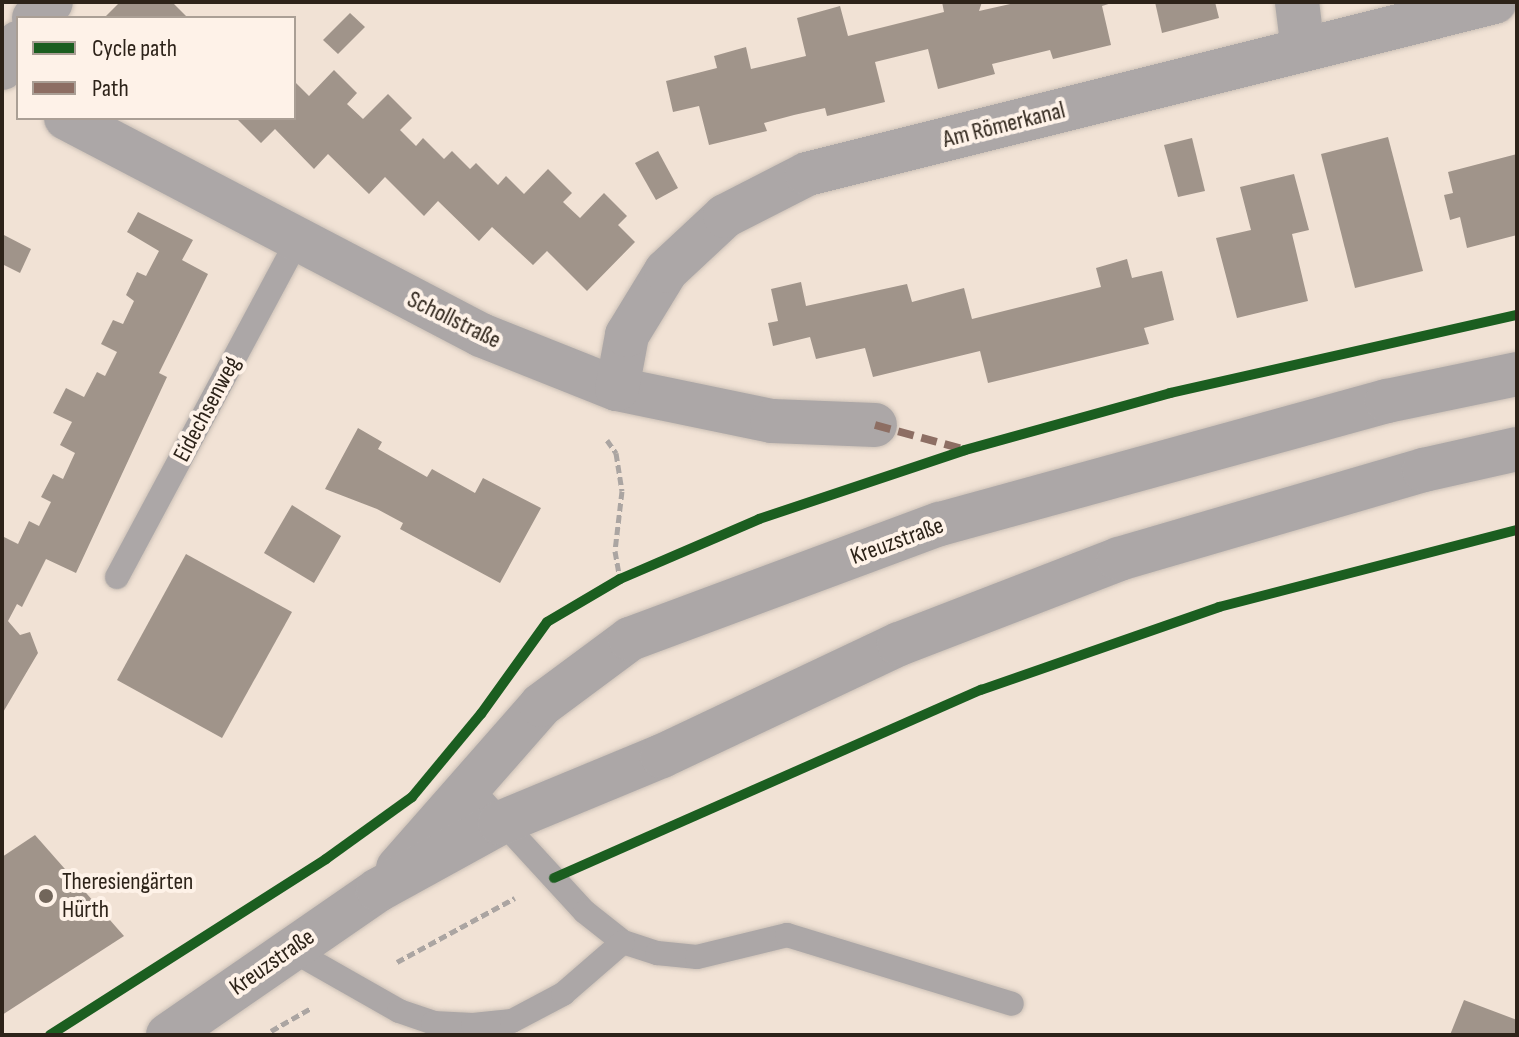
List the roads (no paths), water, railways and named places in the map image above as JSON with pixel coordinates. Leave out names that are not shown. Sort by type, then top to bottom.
[{"type":"street","points":[[36,16],[51,2]]},
{"type":"street","points":[[1297,2],[1303,50]]},
{"type":"street","name":"Am Römerkanal","points":[[617,389],[627,335],[666,271],[725,216],[807,174],[1495,2]]},
{"type":"street","points":[[2,68],[16,46]]},
{"type":"street","name":"Schollstraße","points":[[70,120],[481,335],[617,389],[772,421],[875,425]]},
{"type":"street","name":"Kreuzstraße","points":[[378,890],[541,705],[630,639],[940,524],[1387,401],[1517,374]]},
{"type":"street","name":"Kreuzstraße","points":[[168,1035],[378,890],[500,823],[662,756],[899,644],[1119,559],[1424,470],[1517,449]]},
{"type":"lane","name":"Eidechsenweg","points":[[117,577],[297,241]]},
{"type":"lane","points":[[469,786],[585,912],[623,942],[657,953],[697,957],[787,935],[1012,1004]]},
{"type":"lane","points":[[290,949],[352,986],[433,1023],[512,1021],[563,994],[623,942]]},
{"type":"place","name":"Theresiengärten Hürth","points":[[46,896]]}]
